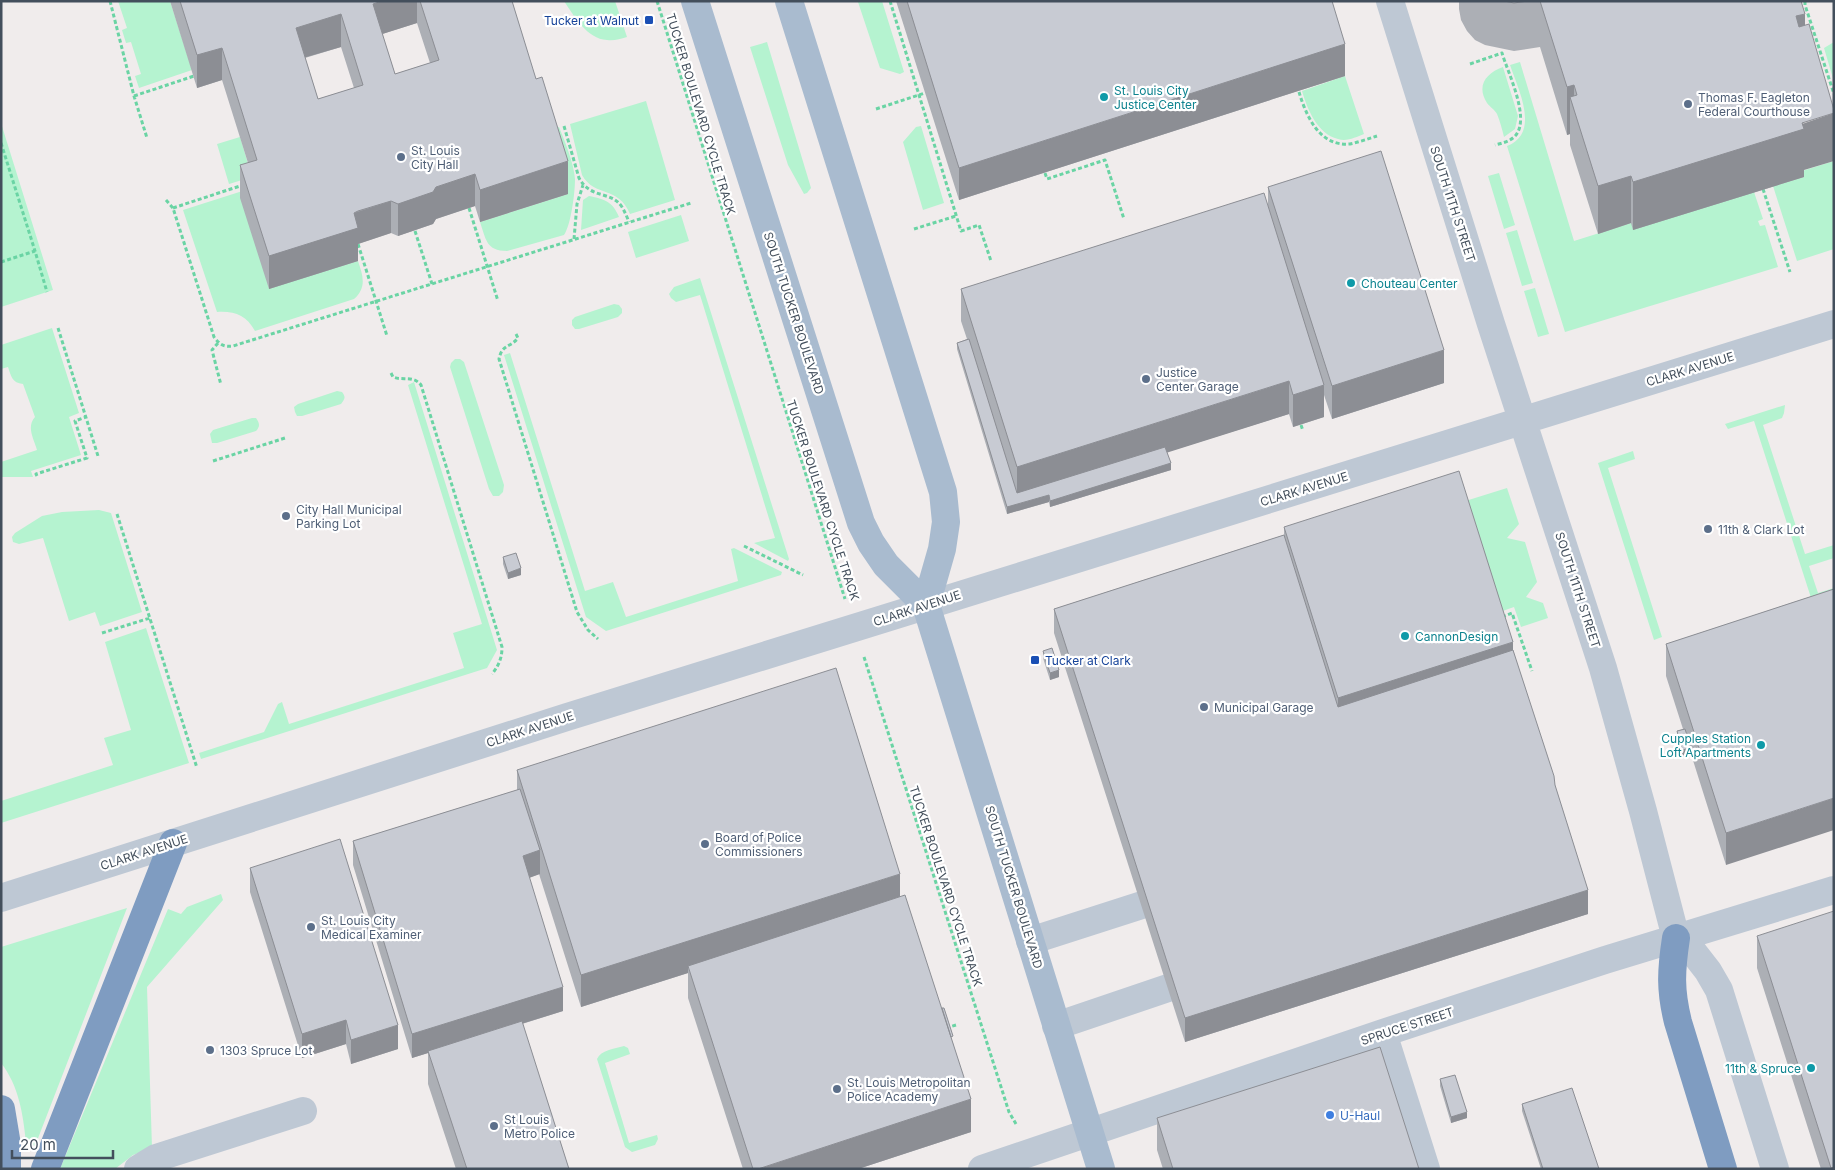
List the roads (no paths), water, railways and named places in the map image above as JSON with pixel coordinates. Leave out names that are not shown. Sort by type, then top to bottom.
[{"type":"highway","points":[[45,1169],[173,843]]},
{"type":"highway","points":[[1676,938],[1671,971],[1673,1002],[1723,1169]]},
{"type":"highway","points":[[1,1109],[7,1145],[7,1169]]},
{"type":"main road","name":"SOUTH TUCKER BOULEVARD","points":[[695,1],[861,523],[871,543],[886,565],[926,605],[1101,1169]]},
{"type":"main road","points":[[790,1],[943,492],[946,522],[942,549],[926,605]]},
{"type":"street","name":"SOUTH 11TH STREET","points":[[1390,1],[1491,324],[1603,668],[1644,811],[1676,938]]},
{"type":"street","name":"CLARK AVENUE","points":[[1,898],[568,717],[1834,324]]},
{"type":"street","name":"SPRUCE STREET","points":[[982,1169],[1090,1134],[1383,1033],[1676,938],[1834,890]]},
{"type":"street","points":[[1030,941],[1142,905]]},
{"type":"street","points":[[1676,938],[1694,953],[1708,971],[1718,990],[1775,1169]]},
{"type":"street","points":[[1056,1026],[1168,988]]},
{"type":"street","points":[[1383,1033],[1426,1169]]},
{"type":"street","points":[[138,1169],[156,1158],[303,1110]]},
{"type":"place","name":"Tucker at Walnut","points":[[649,20]]},
{"type":"place","name":"St. Louis City Justice Center","points":[[1104,97]]},
{"type":"place","name":"Thomas F. Eagleton Federal Courthouse","points":[[1688,104]]},
{"type":"place","name":"St. Louis City Hall","points":[[401,157]]},
{"type":"place","name":"Chouteau Center","points":[[1351,283]]},
{"type":"place","name":"Justice Center Garage","points":[[1146,379]]},
{"type":"place","name":"City Hall Municipal Parking Lot","points":[[286,516]]},
{"type":"place","name":"11th & Clark Lot","points":[[1708,529]]},
{"type":"place","name":"CannonDesign","points":[[1405,636]]},
{"type":"place","name":"Tucker at Clark","points":[[1035,660]]},
{"type":"place","name":"Municipal Garage","points":[[1204,707]]},
{"type":"place","name":"Cupples Station Loft Apartments","points":[[1761,745]]},
{"type":"place","name":"Board of Police Commissioners","points":[[705,844]]},
{"type":"place","name":"St. Louis City Medical Examiner","points":[[311,927]]},
{"type":"place","name":"1303 Spruce Lot","points":[[210,1050]]},
{"type":"place","name":"11th & Spruce","points":[[1811,1068]]},
{"type":"place","name":"St. Louis Metropolitan Police Academy","points":[[837,1089]]},
{"type":"place","name":"U-Haul","points":[[1330,1115]]},
{"type":"place","name":"St Louis Metro Police","points":[[494,1126]]}]
